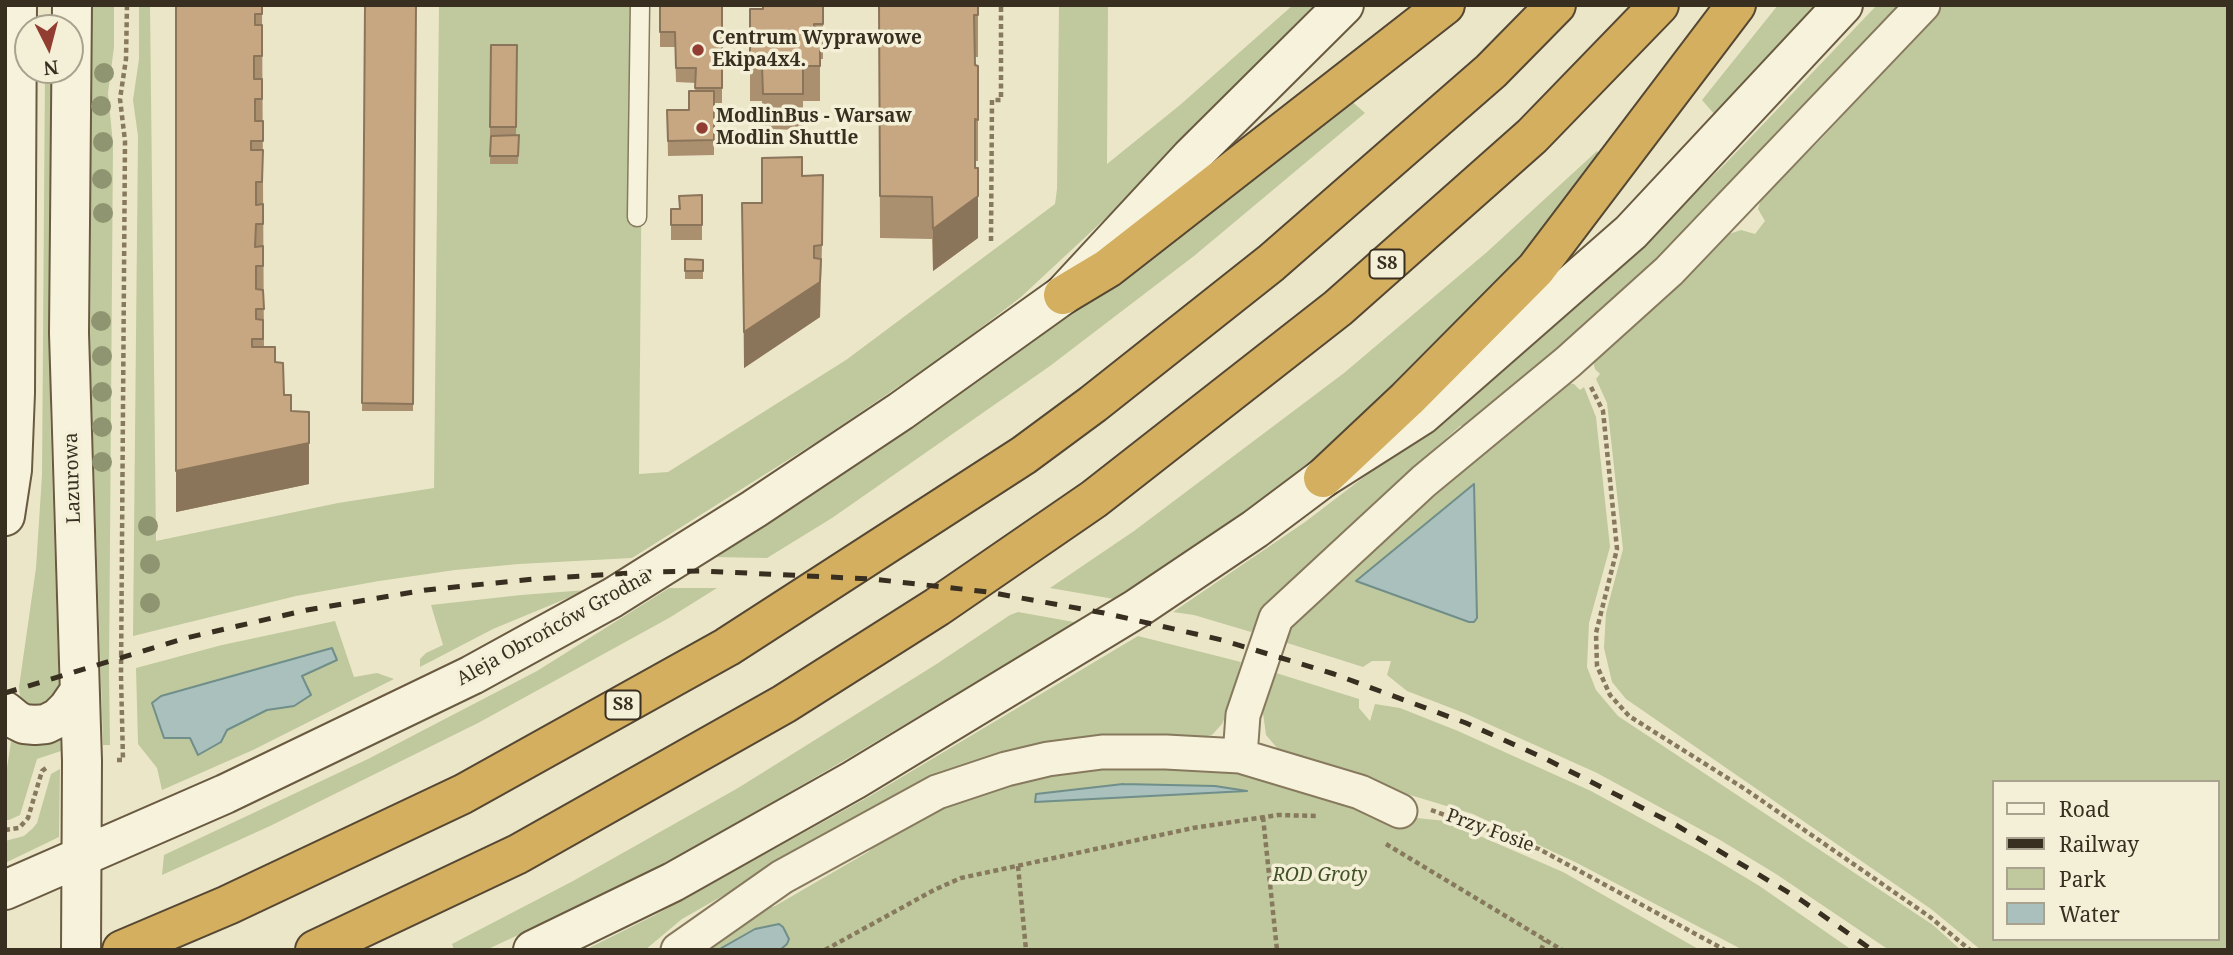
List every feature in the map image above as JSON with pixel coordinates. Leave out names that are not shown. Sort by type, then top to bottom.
[{"type":"highway","points":[[1063,295],[1108,268],[1445,5]]},
{"type":"highway","name":"S8","points":[[122,950],[228,905],[463,794],[727,647],[1013,462],[1093,404],[1271,263],[1490,71],[1556,5]]},
{"type":"highway","name":"S8","points":[[315,950],[518,854],[784,704],[937,607],[1094,499],[1338,308],[1532,136],[1659,5]]},
{"type":"highway","points":[[1323,478],[1407,399],[1536,269],[1737,5]]},
{"type":"main road","points":[[5,516],[12,470],[15,393],[17,5]]},
{"type":"main road","name":"Lazurowa","points":[[72,5],[69,333],[82,761],[81,950]]},
{"type":"main road","name":"Aleja Obrońców Grodna","points":[[5,890],[387,718],[543,638],[775,495],[901,411],[1063,295],[1191,157],[1344,5]]},
{"type":"main road","points":[[533,950],[673,882],[866,773],[1136,610],[1255,529],[1323,478],[1422,415],[1631,232],[1843,5]]},
{"type":"main road","points":[[5,711],[24,724],[46,723],[58,718],[79,692]]},
{"type":"street","points":[[1240,756],[1242,715],[1276,618],[1424,481],[1568,362],[1669,271],[1923,5]]},
{"type":"street","points":[[678,950],[782,877],[937,792],[1017,766],[1048,759],[1102,752],[1240,756],[1360,792],[1400,811]]},
{"type":"lane","points":[[637,217],[639,5]]},
{"type":"path","points":[[123,760],[121,662],[125,141],[120,99],[126,59],[127,5]]},
{"type":"path","points":[[991,242],[992,100],[1001,100],[1001,5]]},
{"type":"path","points":[[1589,383],[1603,411],[1617,549],[1596,633],[1597,666],[1610,695],[1629,716],[1745,789],[1930,917],[1970,950]]},
{"type":"path","points":[[5,831],[19,828],[28,818],[42,771],[54,761]]},
{"type":"path","name":"Przy Fosie","points":[[1400,811],[1422,806],[1539,849],[1725,950]]},
{"type":"path","points":[[825,950],[961,878],[1192,828],[1278,815],[1328,817]]},
{"type":"path","points":[[1263,817],[1277,950]]},
{"type":"path","points":[[1382,841],[1562,950]]},
{"type":"path","points":[[1018,866],[1026,950]]},
{"type":"path","points":[[1541,950],[1545,940]]},
{"type":"green space","points":[[92,5],[114,5],[114,47],[108,93],[113,144],[110,745],[103,745],[90,345]]},
{"type":"green space","points":[[139,5],[150,5],[156,541],[338,503],[434,488],[439,5],[632,5],[642,133],[639,474],[668,472],[846,360],[1055,204],[1059,5],[1108,5],[1107,164],[1180,105],[1293,5],[1323,5],[1210,121],[1021,297],[948,353],[818,441],[632,558],[519,564],[379,581],[296,596],[133,636],[138,136],[133,100],[139,59]]},
{"type":"green space","points":[[1778,5],[1818,5],[1715,115],[1702,100]]},
{"type":"green space","points":[[1877,5],[1906,5],[1605,314],[1473,423],[1460,426],[1366,510],[1360,525],[1272,607],[1251,632],[1194,615],[1173,612],[1305,522],[1385,461],[1641,246],[1725,164]]},
{"type":"green space","points":[[1944,5],[2228,5],[2228,950],[1981,950],[1931,909],[1626,699],[1612,682],[1604,648],[1606,613],[1623,549],[1607,403],[1596,379],[1600,374],[1593,361],[1729,234],[1741,230],[1755,234],[1765,221],[1758,209],[1761,199],[1823,137]]},
{"type":"green space","points":[[45,84],[52,84],[50,412],[59,688],[58,695],[39,709],[22,701],[19,687],[36,568],[42,475]]},
{"type":"green space","points":[[1348,98],[1365,113],[1194,256],[1050,366],[832,518],[767,558],[711,557],[879,451]]},
{"type":"green space","points":[[1597,151],[1601,155],[1507,277],[1398,391],[1309,464],[1216,532],[1114,599],[1050,588],[1134,531],[1344,373],[1487,252]]},
{"type":"green space","points":[[1567,383],[1574,384],[1580,390],[1584,387],[1596,417],[1610,547],[1589,623],[1587,667],[1596,690],[1618,716],[1933,925],[1961,950],[1889,950],[1720,840],[1597,773],[1464,713],[1407,691],[1387,675],[1391,661],[1372,661],[1363,667],[1281,641],[1297,621],[1343,576]]},
{"type":"green space","points":[[669,588],[717,588],[669,618],[478,723],[270,826],[162,875],[164,855],[368,759],[537,671]]},
{"type":"green space","points":[[587,590],[493,629],[420,667],[420,659],[426,653],[443,645],[431,605]]},
{"type":"green space","points":[[1018,612],[1074,622],[702,843],[602,896],[486,950],[454,950],[452,944],[573,881],[738,788]]},
{"type":"green space","points":[[335,621],[354,677],[377,673],[394,679],[253,750],[162,790],[157,768],[138,744],[136,668],[222,645]]},
{"type":"green space","points":[[1138,636],[1241,662],[1229,709],[1222,724],[1212,735],[908,790],[682,919],[645,950],[585,950],[655,915],[870,796]]},
{"type":"green space","points":[[1273,672],[1359,699],[1359,708],[1370,721],[1375,704],[1400,708],[1591,791],[1758,885],[1852,950],[1743,950],[1577,863],[1473,814],[1291,759],[1266,735],[1263,713]]},
{"type":"green space","points":[[12,735],[57,738],[60,739],[61,751],[37,759],[20,815],[5,820],[5,781]]},
{"type":"green space","name":"ROD Groty","points":[[1106,764],[1212,766],[1364,804],[1408,826],[1417,818],[1445,821],[1563,872],[1700,950],[780,950],[784,948],[755,929],[718,950],[694,950],[742,915],[775,906],[868,852],[890,832],[974,792]]},
{"type":"green space","points":[[60,769],[59,837],[5,863],[5,841],[24,836],[37,823],[51,774]]},
{"type":"water","points":[[1474,484],[1477,618],[1474,622],[1356,581]]},
{"type":"water","points":[[332,648],[337,660],[302,676],[311,695],[294,706],[267,710],[227,730],[221,742],[198,755],[190,738],[164,738],[152,703],[161,696]]},
{"type":"water","points":[[1123,784],[1215,786],[1247,791],[1035,802],[1036,794]]},
{"type":"water","points":[[779,924],[789,939],[780,950],[718,950],[755,929]]},
{"type":"building","points":[[176,5],[262,5],[262,14],[255,14],[255,25],[262,25],[262,56],[254,56],[254,79],[262,79],[262,99],[255,99],[255,121],[263,121],[263,141],[251,141],[251,150],[263,150],[262,182],[256,182],[256,205],[263,204],[263,224],[256,224],[255,247],[263,246],[263,266],[256,266],[256,289],[263,290],[264,309],[256,309],[256,319],[263,320],[263,339],[252,339],[252,347],[275,347],[275,362],[283,363],[284,395],[291,395],[291,411],[309,412],[309,443],[176,471]]},
{"type":"building","points":[[365,5],[416,5],[413,404],[362,403]]},
{"type":"building","points":[[660,5],[722,5],[722,88],[695,88],[696,68],[676,68],[675,32],[660,32]]},
{"type":"building","points":[[763,5],[823,5],[823,24],[814,24],[814,38],[820,37],[820,66],[803,66],[803,94],[763,94],[762,66],[750,66],[750,9],[763,9]]},
{"type":"building","points":[[879,5],[978,5],[978,15],[974,15],[975,65],[978,66],[975,168],[978,168],[978,196],[933,229],[932,197],[880,196]]},
{"type":"building","points":[[491,45],[517,45],[516,127],[490,127]]},
{"type":"building","points":[[689,91],[714,91],[714,140],[668,141],[667,110],[689,110]]},
{"type":"building","points":[[519,135],[518,156],[490,156],[491,136]]},
{"type":"building","points":[[802,157],[802,176],[823,175],[822,245],[814,246],[814,258],[821,259],[820,282],[744,332],[742,203],[762,203],[762,158]]},
{"type":"building","points":[[702,195],[702,225],[671,225],[671,209],[680,209],[679,196]]},
{"type":"building","points":[[685,259],[703,260],[703,271],[685,271]]},
{"type":"railway","points":[[5,693],[186,638],[307,610],[426,590],[534,579],[703,571],[872,579],[988,592],[1104,613],[1222,640],[1334,674],[1466,723],[1544,758],[1676,825],[1801,900],[1872,950]]},
{"type":"place","name":"Centrum Wyprawowe Ekipa4x4.","points":[[698,50]]},
{"type":"place","name":"ModlinBus - Warsaw Modlin Shuttle","points":[[702,128]]}]
